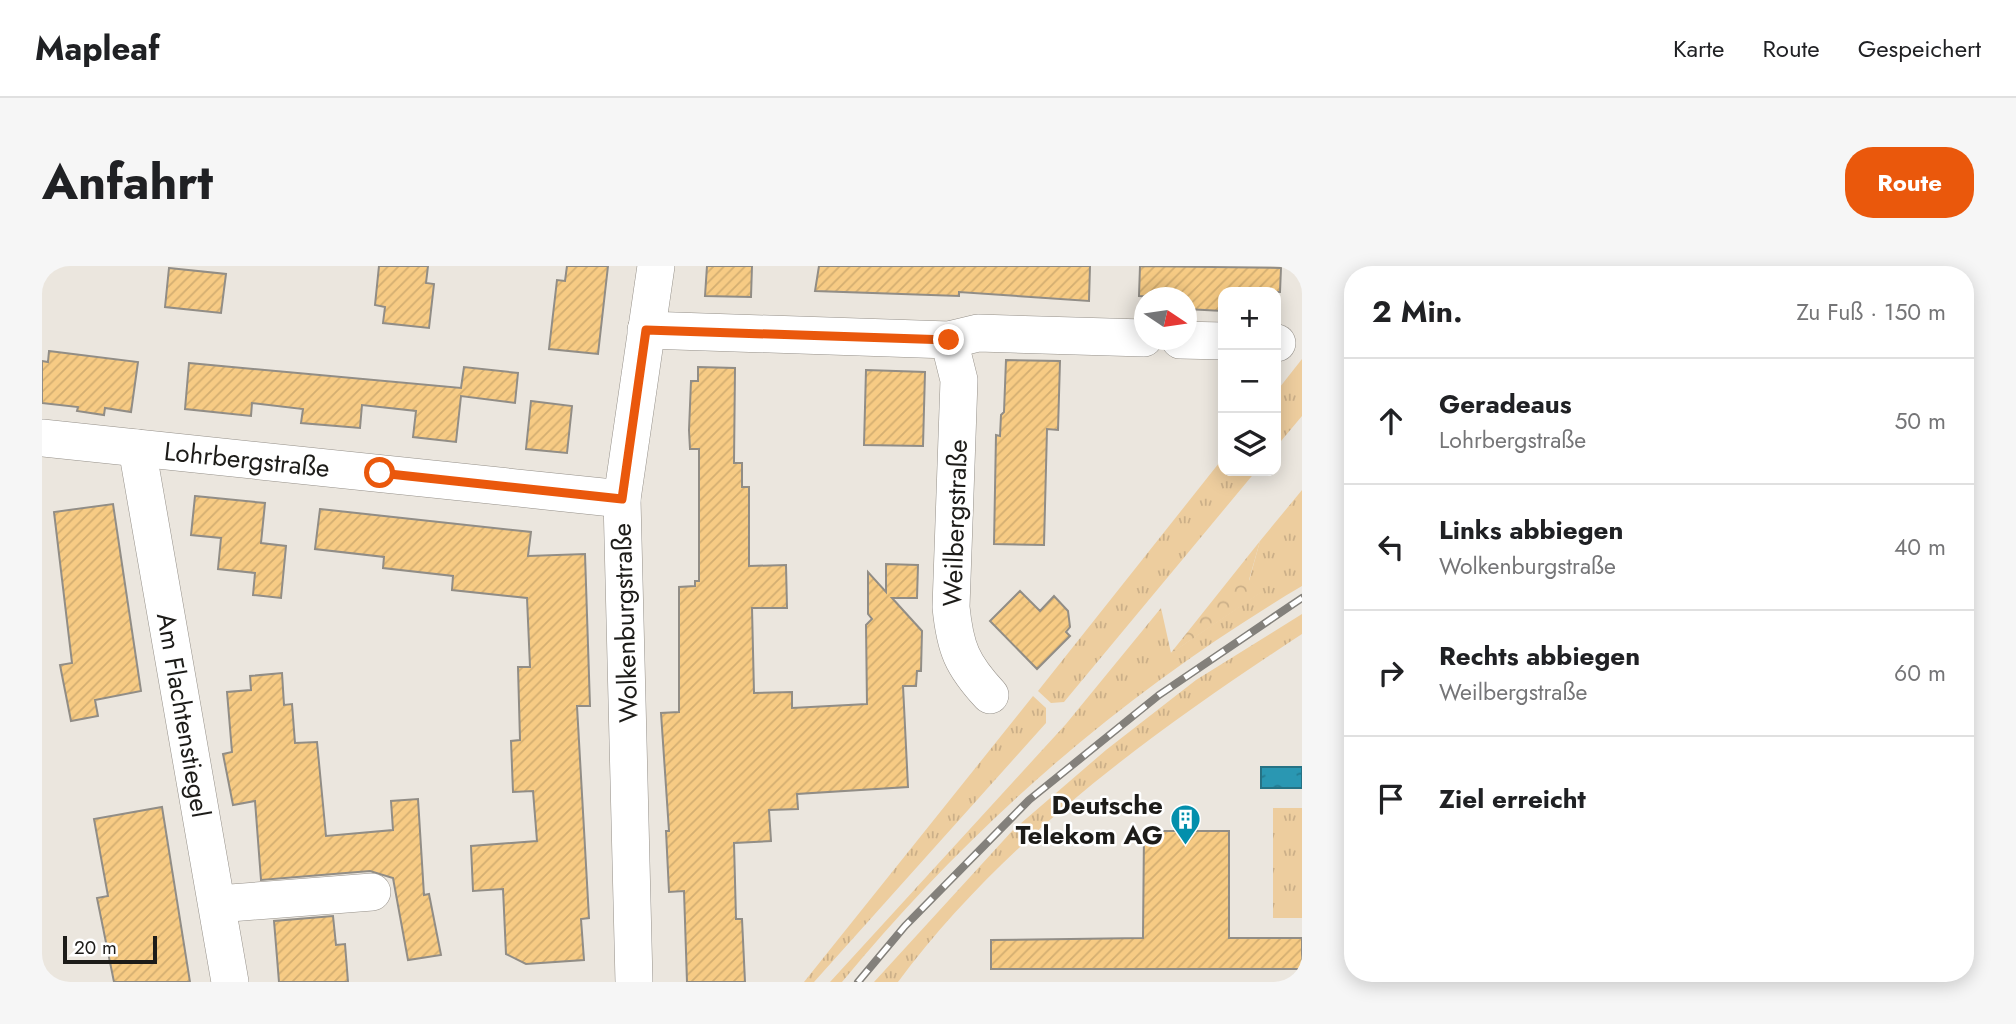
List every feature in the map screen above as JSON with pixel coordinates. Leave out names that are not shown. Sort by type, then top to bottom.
[{"type":"street","name":"Wolkenburgstraße","points":[[635,982],[622,499],[656,266]]},
{"type":"street","points":[[646,330],[949,340],[978,333],[1134,338]]},
{"type":"street","name":"Weilbergstraße","points":[[949,340],[959,380],[951,607],[954,638],[969,672],[990,695]]},
{"type":"street","points":[[1197,340],[1218,341]]},
{"type":"street","name":"Lohrbergstraße","points":[[42,438],[622,499]]},
{"type":"street","name":"Am Flachtenstiegel","points":[[137,448],[230,982]]},
{"type":"street","points":[[217,904],[372,892]]},
{"type":"green space","points":[[1302,359],[1302,416],[1281,441],[1281,413],[1281,386]]},
{"type":"green space","points":[[1218,464],[1218,476],[1252,476],[1064,702],[1051,703],[1038,691]]},
{"type":"green space","points":[[1302,490],[1302,586],[1237,626],[1113,715],[998,815],[944,868],[842,982],[830,982],[1066,724],[1161,608],[1171,653],[1261,592],[1249,581],[1260,541]]},
{"type":"green space","points":[[1260,541],[1249,580],[1262,592],[1170,654]]},
{"type":"green space","points":[[1302,614],[1302,634],[1137,749],[1034,834],[985,881],[940,930],[898,982],[874,982],[1013,830],[1106,750],[1196,680]]},
{"type":"green space","points":[[1033,696],[1046,708],[1046,723],[814,982],[804,982]]},
{"type":"green space","points":[[1273,808],[1302,808],[1302,918],[1273,918]]},
{"type":"water","points":[[1261,767],[1302,767],[1302,788],[1261,788]]},
{"type":"building","points":[[379,266],[428,266],[426,283],[434,284],[429,328],[383,323],[385,307],[375,305]]},
{"type":"building","points":[[567,266],[608,266],[598,354],[549,349],[557,280],[565,281]]},
{"type":"building","points":[[707,266],[752,266],[751,297],[705,296]]},
{"type":"building","points":[[819,266],[1090,266],[1089,301],[959,292],[959,296],[815,291]]},
{"type":"building","points":[[1140,266],[1281,268],[1280,287],[1218,287],[1218,311],[1197,310],[1197,287],[1139,287]]},
{"type":"building","points":[[169,268],[226,274],[221,313],[165,307]]},
{"type":"building","points":[[49,351],[138,362],[131,412],[105,408],[104,415],[77,411],[78,407],[42,403],[42,361],[48,362]]},
{"type":"building","points":[[1006,360],[1060,361],[1058,430],[1047,429],[1044,545],[994,544],[996,435],[1000,436],[1001,415],[1004,412]]},
{"type":"building","points":[[189,363],[461,388],[464,367],[518,373],[515,403],[461,396],[456,442],[413,437],[416,411],[362,405],[360,428],[301,423],[303,409],[252,403],[251,416],[185,409]]},
{"type":"building","points":[[698,367],[735,368],[734,463],[742,463],[742,487],[749,487],[749,566],[786,565],[787,608],[752,608],[754,693],[792,692],[792,708],[867,704],[866,625],[872,619],[868,614],[868,572],[886,592],[886,564],[918,565],[917,598],[892,598],[922,631],[921,671],[917,671],[916,686],[903,686],[908,787],[797,794],[798,809],[769,810],[771,841],[734,843],[736,919],[742,919],[745,982],[687,982],[684,891],[669,892],[666,831],[669,831],[661,713],[679,712],[679,587],[695,586],[695,581],[699,581],[699,449],[690,449],[689,430],[691,381],[698,381]]},
{"type":"building","points":[[866,370],[925,372],[923,446],[864,445]]},
{"type":"building","points":[[531,401],[572,406],[567,453],[526,449]]},
{"type":"building","points":[[195,496],[265,503],[261,543],[286,546],[281,598],[253,595],[255,573],[218,569],[221,538],[191,535]]},
{"type":"building","points":[[113,504],[141,691],[95,700],[98,716],[71,721],[60,665],[72,663],[54,512]]},
{"type":"building","points":[[320,509],[531,532],[528,556],[585,554],[590,706],[577,706],[589,918],[581,919],[584,960],[526,964],[506,954],[503,889],[473,891],[471,846],[537,841],[533,791],[513,792],[511,741],[520,740],[518,667],[530,667],[527,598],[452,590],[453,576],[383,568],[384,557],[315,549]]},
{"type":"building","points":[[1020,591],[1040,611],[1054,596],[1068,611],[1070,627],[1066,632],[1070,636],[1037,669],[990,621]]},
{"type":"building","points":[[282,673],[284,705],[292,704],[295,743],[317,742],[326,836],[393,830],[391,801],[418,799],[424,895],[429,894],[441,955],[408,960],[393,878],[370,871],[261,880],[255,801],[233,805],[223,754],[232,752],[227,692],[251,690],[250,676]]},
{"type":"building","points":[[162,807],[190,982],[114,982],[97,898],[108,896],[94,819]]},
{"type":"building","points":[[1144,831],[1229,831],[1229,938],[1302,938],[1302,969],[991,969],[991,940],[1143,938]]},
{"type":"building","points":[[333,916],[336,945],[345,944],[348,982],[279,982],[274,921]]},
{"type":"railway","points":[[858,982],[905,926],[1029,800],[1159,695],[1302,598]]},
{"type":"place","name":"Deutsche Telekom AG","points":[[1186,847]]},
{"type":"route","points":[[380,473],[622,499],[646,330],[949,340]]}]
